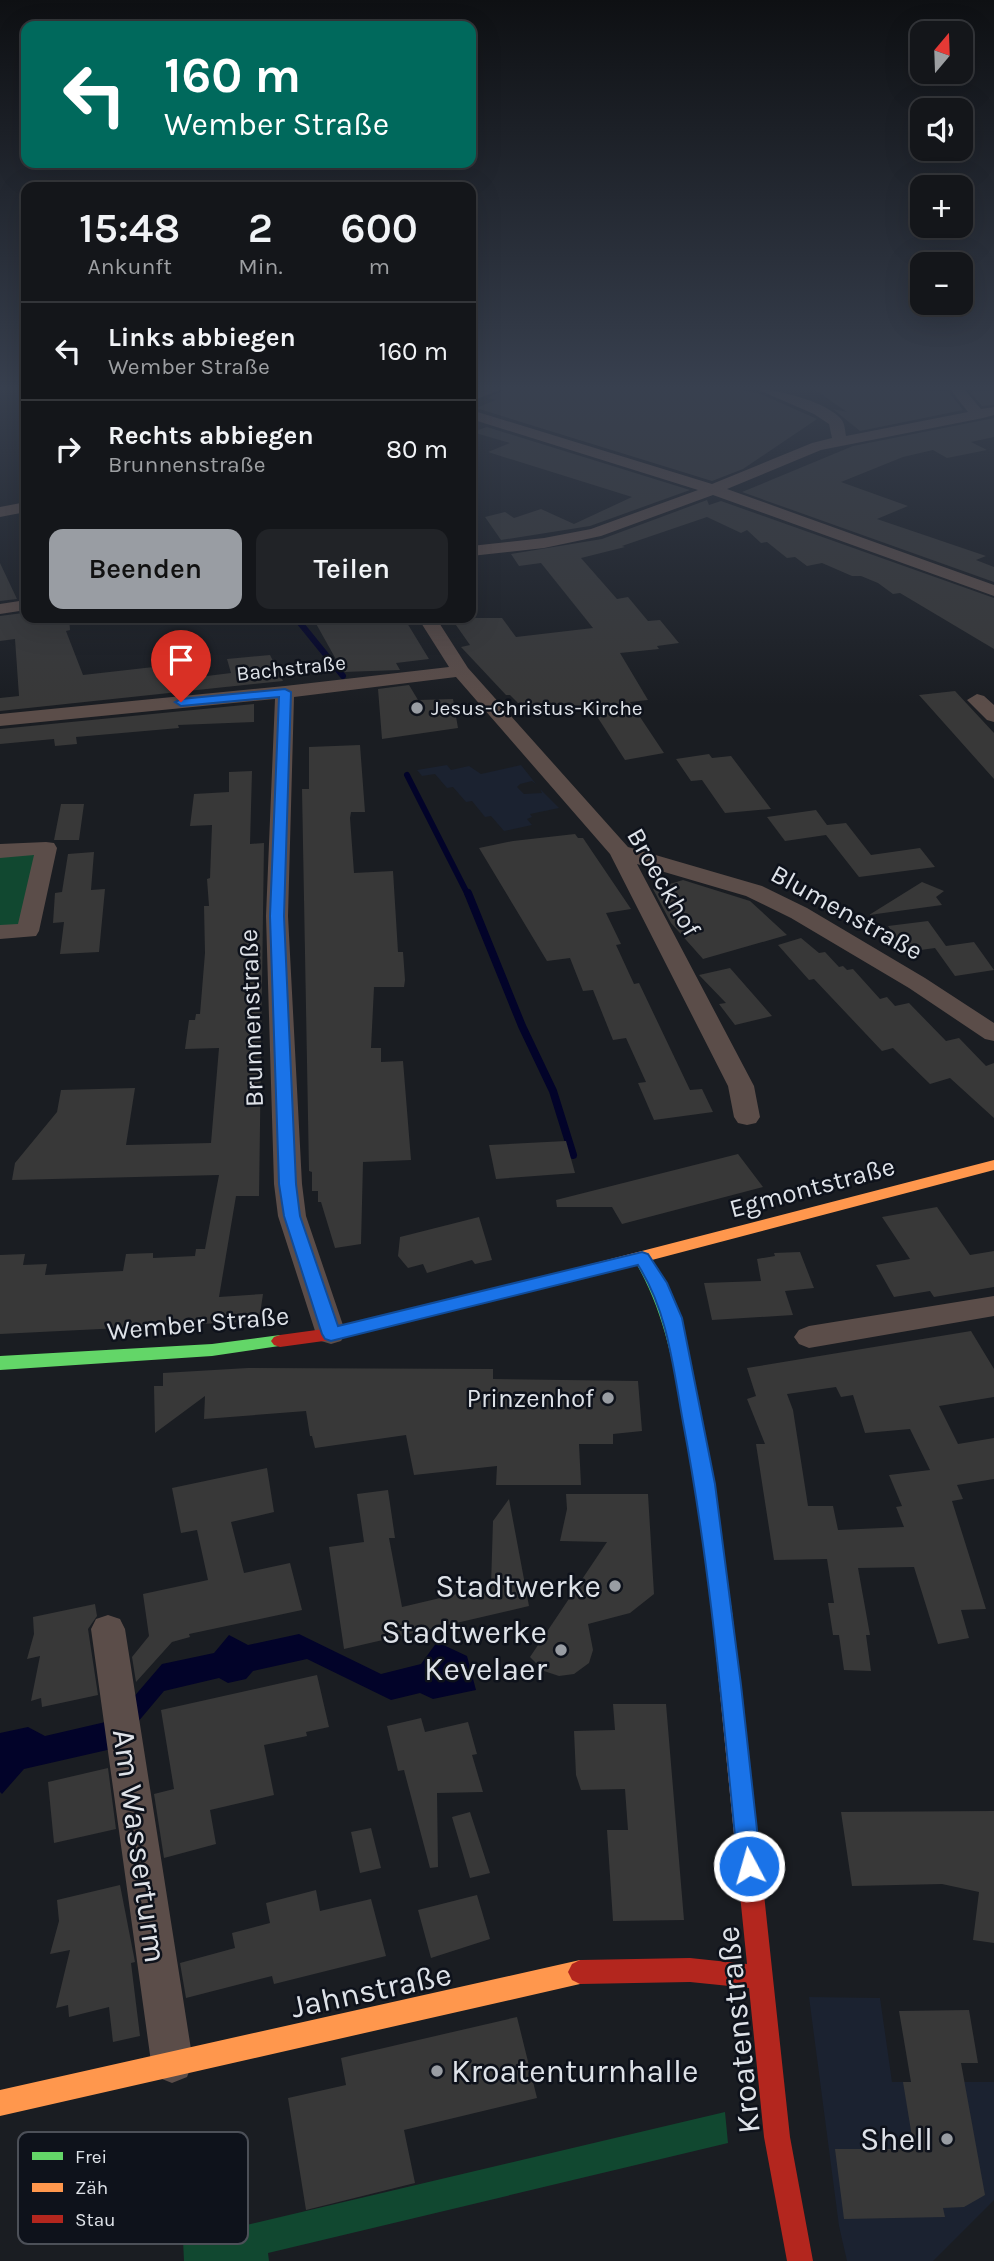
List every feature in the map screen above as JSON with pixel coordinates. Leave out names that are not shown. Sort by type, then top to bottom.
[{"type":"street","points":[[476,550],[544,543],[595,533],[697,495]]},
{"type":"street","points":[[727,495],[994,592]]},
{"type":"street","points":[[0,512],[21,509]]},
{"type":"street","points":[[0,608],[21,605]]},
{"type":"street","name":"Broeckhof","points":[[430,623],[461,671],[621,852],[741,1086],[747,1117]]},
{"type":"street","name":"Bachstraße","points":[[0,720],[285,692],[461,671]]},
{"type":"street","name":"Brunnenstraße","points":[[285,692],[277,916],[288,1184],[292,1216],[331,1334]]},
{"type":"street","points":[[977,700],[994,716]]},
{"type":"street","points":[[0,851],[46,848],[28,931],[0,932]]},
{"type":"street","name":"Blumenstraße","points":[[621,852],[754,891],[799,913],[917,983],[994,1034]]},
{"type":"street","name":"Egmontstraße","points":[[642,1258],[994,1164]]},
{"type":"street","name":"Wember Straße","points":[[0,1363],[212,1349],[331,1334],[642,1258]]},
{"type":"street","name":"Kroatenstraße","points":[[642,1258],[658,1283],[673,1318],[705,1484],[732,1698],[777,2137],[800,2261]]},
{"type":"street","points":[[809,1337],[994,1306]]},
{"type":"street","name":"Am Wasserturm","points":[[108,1629],[172,2063]]},
{"type":"street","name":"Jahnstraße","points":[[0,2103],[580,1972],[690,1970],[759,1977]]},
{"type":"shaded area","points":[[447,765],[451,770],[469,766],[481,774],[521,765],[536,784],[532,781],[517,787],[524,794],[542,793],[540,789],[559,808],[530,814],[532,817],[527,819],[532,825],[504,831],[491,816],[485,817],[472,801],[466,802],[453,787],[447,788],[435,774],[422,776],[417,770]]},
{"type":"shaded area","points":[[809,1997],[880,1998],[892,2082],[994,2082],[994,2200],[933,2261],[847,2261],[839,2226]]},
{"type":"green space","points":[[35,854],[21,927],[0,927],[0,855]]},
{"type":"green space","points":[[725,2112],[728,2143],[268,2253],[269,2261],[184,2261],[183,2244],[248,2244],[248,2225]]},
{"type":"water","points":[[299,1634],[381,1674],[421,1664],[437,1642],[467,1656],[476,1690],[433,1699],[420,1693],[391,1700],[307,1659],[253,1671],[246,1679],[228,1683],[219,1678],[164,1691],[116,1748],[24,1769],[2,1794],[0,1792],[0,1733],[28,1727],[45,1736],[114,1720],[162,1664],[214,1653],[229,1635],[248,1645]]},
{"type":"building","points":[[624,495],[677,495],[590,526],[501,540],[485,517],[505,512],[514,518],[541,509],[574,524],[632,497]]},
{"type":"building","points":[[749,495],[876,495],[908,506],[877,519],[986,556],[976,560],[994,567],[994,582]]},
{"type":"building","points":[[707,500],[709,505],[721,501],[994,598],[994,649],[900,593],[893,594],[878,583],[861,576],[852,576],[822,563],[807,566],[795,557],[787,558],[767,542],[761,543],[747,530],[741,533],[707,517],[622,546],[625,547],[581,558],[617,599],[628,597],[648,621],[660,620],[679,643],[657,646],[659,649],[620,653],[648,700],[630,702],[664,753],[625,760],[591,707],[570,710],[566,703],[526,711],[510,695],[506,695],[461,647],[470,645],[455,623],[476,623],[476,618],[502,618],[516,637],[593,628],[541,563],[519,566],[511,554],[602,539]]},
{"type":"building","points":[[0,563],[17,599],[0,601]]},
{"type":"building","points":[[21,613],[21,623],[69,623],[70,630],[66,631],[83,675],[180,664],[183,679],[231,673],[227,659],[270,655],[283,681],[0,711],[0,698],[19,696],[15,639],[0,641],[0,616]]},
{"type":"building","points":[[316,623],[407,623],[429,659],[396,663],[400,670],[343,672]]},
{"type":"building","points":[[409,685],[418,700],[453,699],[458,728],[382,739],[378,689]]},
{"type":"building","points":[[955,691],[994,733],[994,779],[919,695]]},
{"type":"building","points":[[254,704],[254,722],[178,725],[179,728],[76,737],[77,744],[55,746],[54,739],[0,744],[0,729]]},
{"type":"building","points":[[360,745],[365,812],[351,812],[354,873],[393,871],[398,952],[403,952],[405,980],[404,987],[374,987],[371,1048],[381,1048],[381,1062],[403,1061],[411,1160],[363,1162],[361,1244],[335,1248],[321,1202],[318,1202],[318,1191],[312,1191],[312,1172],[309,1171],[302,789],[309,789],[309,747]]},
{"type":"building","points":[[709,754],[712,758],[731,756],[771,809],[725,813],[702,780],[691,781],[676,759]]},
{"type":"building","points":[[252,771],[250,844],[264,843],[259,1196],[236,1196],[219,1297],[263,1294],[259,1321],[0,1334],[0,1255],[25,1254],[23,1265],[47,1264],[45,1275],[123,1271],[126,1254],[153,1253],[153,1258],[195,1256],[196,1249],[205,1249],[219,1175],[12,1180],[15,1163],[57,1112],[61,1090],[135,1088],[126,1145],[211,1143],[219,1048],[185,1049],[189,1020],[195,1020],[196,1014],[200,1014],[205,953],[204,906],[209,906],[207,879],[210,878],[212,825],[190,826],[194,794],[229,792],[229,772]]},
{"type":"building","points":[[61,804],[84,804],[79,840],[54,840]]},
{"type":"building","points":[[816,810],[827,825],[846,823],[871,855],[920,848],[935,867],[859,877],[826,835],[785,841],[767,817]]},
{"type":"building","points":[[575,834],[578,838],[583,838],[631,909],[606,913],[621,944],[616,945],[634,984],[639,983],[690,1090],[702,1089],[713,1112],[654,1120],[638,1083],[646,1082],[626,1038],[613,1040],[593,990],[583,991],[570,958],[547,961],[479,848]]},
{"type":"building","points":[[94,852],[91,890],[105,889],[99,952],[60,954],[64,922],[53,923],[55,893],[62,892],[68,854]]},
{"type":"building","points":[[683,880],[750,901],[787,935],[703,959],[671,923],[653,889]]},
{"type":"building","points":[[922,882],[944,891],[936,897],[942,905],[869,915]]},
{"type":"building","points":[[928,921],[946,946],[974,942],[994,970],[955,976],[935,948],[906,952],[888,926]]},
{"type":"building","points":[[801,938],[819,953],[825,952],[839,967],[853,969],[880,999],[887,997],[895,1006],[909,1003],[946,1041],[959,1038],[986,1066],[994,1063],[994,1118],[950,1078],[930,1084],[893,1048],[882,1051],[814,979],[809,980],[778,945]]},
{"type":"building","points":[[730,968],[772,1016],[735,1025],[719,1004],[726,1003],[699,975]]},
{"type":"building","points":[[566,1141],[575,1173],[496,1179],[489,1145]]},
{"type":"building","points":[[738,1154],[763,1187],[622,1224],[612,1207],[557,1207],[556,1200]]},
{"type":"building","points":[[937,1207],[970,1255],[994,1251],[994,1287],[934,1297],[930,1291],[894,1297],[876,1265],[910,1259],[882,1217]]},
{"type":"building","points":[[479,1217],[492,1260],[475,1264],[472,1260],[427,1273],[423,1264],[408,1268],[398,1256],[400,1237]]},
{"type":"building","points":[[800,1252],[814,1288],[785,1291],[793,1315],[712,1320],[704,1283],[761,1281],[757,1259],[775,1256],[774,1253]]},
{"type":"building","points":[[971,1331],[994,1369],[994,1397],[939,1406],[958,1444],[994,1438],[994,1479],[957,1485],[963,1499],[952,1501],[986,1609],[961,1610],[969,1638],[938,1644],[914,1567],[858,1568],[870,1635],[866,1635],[871,1671],[844,1670],[839,1635],[833,1635],[828,1603],[834,1603],[827,1559],[774,1560],[756,1444],[765,1444],[747,1399],[756,1396],[747,1368]],"holes":[[[836,1387],[841,1397],[853,1395],[865,1433],[910,1429],[930,1470],[889,1475],[902,1506],[896,1507],[904,1527],[838,1530],[833,1506],[808,1506],[793,1410],[787,1394]]]},
{"type":"building","points":[[248,1368],[493,1369],[493,1379],[638,1381],[642,1431],[613,1434],[613,1444],[579,1444],[581,1485],[496,1485],[497,1466],[414,1475],[406,1435],[315,1448],[306,1411],[204,1419],[205,1396],[155,1433],[154,1386],[163,1386],[163,1373]]},
{"type":"building","points":[[267,1468],[274,1512],[231,1522],[244,1573],[290,1563],[302,1610],[189,1634],[190,1637],[172,1642],[136,1682],[132,1657],[149,1636],[143,1594],[208,1580],[197,1530],[181,1533],[172,1488]]},
{"type":"building","points":[[388,1490],[395,1538],[389,1538],[402,1607],[491,1586],[493,1521],[509,1499],[529,1606],[344,1649],[329,1547],[364,1542],[357,1494]]},
{"type":"building","points":[[566,1494],[648,1494],[654,1594],[630,1613],[588,1624],[593,1650],[589,1663],[574,1674],[559,1676],[544,1671],[530,1657],[607,1542],[560,1541],[567,1509]]},
{"type":"building","points":[[95,1604],[97,1616],[88,1629],[98,1695],[42,1707],[41,1698],[31,1701],[40,1656],[27,1659],[34,1634],[33,1617]]},
{"type":"building","points":[[317,1675],[329,1727],[306,1732],[307,1736],[264,1745],[274,1795],[210,1810],[216,1844],[164,1858],[154,1794],[174,1789],[161,1710]]},
{"type":"building","points":[[613,1704],[666,1704],[684,1920],[613,1921],[607,1830],[628,1830],[625,1789],[581,1790],[576,1775],[574,1731],[615,1730]]},
{"type":"building","points":[[421,1718],[425,1732],[468,1722],[477,1754],[472,1755],[483,1792],[437,1793],[438,1867],[430,1868],[404,1770],[398,1771],[387,1726]]},
{"type":"building","points":[[108,1768],[116,1829],[54,1843],[48,1782]]},
{"type":"building","points":[[994,1811],[994,1943],[973,1940],[979,1892],[942,1884],[852,1886],[841,1812]]},
{"type":"building","points":[[470,1812],[490,1873],[470,1878],[452,1817]]},
{"type":"building","points":[[371,1828],[381,1868],[360,1873],[351,1832]]},
{"type":"building","points":[[120,1885],[135,1962],[131,1963],[140,2036],[113,2042],[109,2007],[69,2017],[68,2005],[56,2008],[70,1950],[50,1954],[59,1921],[57,1900]]},
{"type":"building","points":[[316,1890],[320,1911],[371,1899],[386,1956],[274,1984],[272,1976],[186,1998],[180,1963],[235,1948],[232,1933],[270,1923],[266,1903]]},
{"type":"building","points":[[477,1895],[490,1939],[431,1958],[418,1910]]},
{"type":"building","points":[[969,2010],[978,2063],[961,2063],[985,2195],[964,2207],[943,2208],[945,2217],[844,2219],[835,2149],[914,2149],[903,2082],[911,2082],[899,2011]]},
{"type":"building","name":"Kroatenturnhalle","points":[[517,2017],[537,2098],[404,2130],[415,2183],[306,2210],[288,2098],[346,2085],[341,2058]]},
{"type":"waterway","points":[[300,623],[343,676]]},
{"type":"waterway","points":[[407,775],[468,895]]},
{"type":"waterway","points":[[468,893],[522,1026],[553,1091],[573,1155]]},
{"type":"traffic: fast","points":[[642,1258],[662,1295],[675,1331],[700,1460],[722,1612]]},
{"type":"traffic: fast","points":[[0,1363],[212,1350],[280,1341]]},
{"type":"traffic: slow","points":[[572,1275],[994,1165]]},
{"type":"traffic: slow","points":[[722,1612],[751,1885]]},
{"type":"traffic: slow","points":[[0,2103],[580,1972]]},
{"type":"traffic: jam","points":[[280,1341],[331,1334],[572,1275]]},
{"type":"traffic: jam","points":[[751,1885],[777,2137],[800,2261]]},
{"type":"traffic: jam","points":[[580,1972],[690,1970],[759,1977]]},
{"type":"place","name":"Jesus-Christus-Kirche","points":[[417,708]]},
{"type":"place","name":"Prinzenhof","points":[[608,1398]]},
{"type":"place","name":"Stadtwerke","points":[[615,1586]]},
{"type":"place","name":"Stadtwerke Kevelaer","points":[[561,1650]]},
{"type":"place","name":"Kroatenturnhalle","points":[[437,2071]]},
{"type":"place","name":"Shell","points":[[947,2139]]},
{"type":"route","points":[[181,702],[285,692],[277,916],[288,1184],[292,1216],[331,1334],[642,1258],[658,1283],[673,1318],[705,1484],[731,1685],[749,1866]]}]
